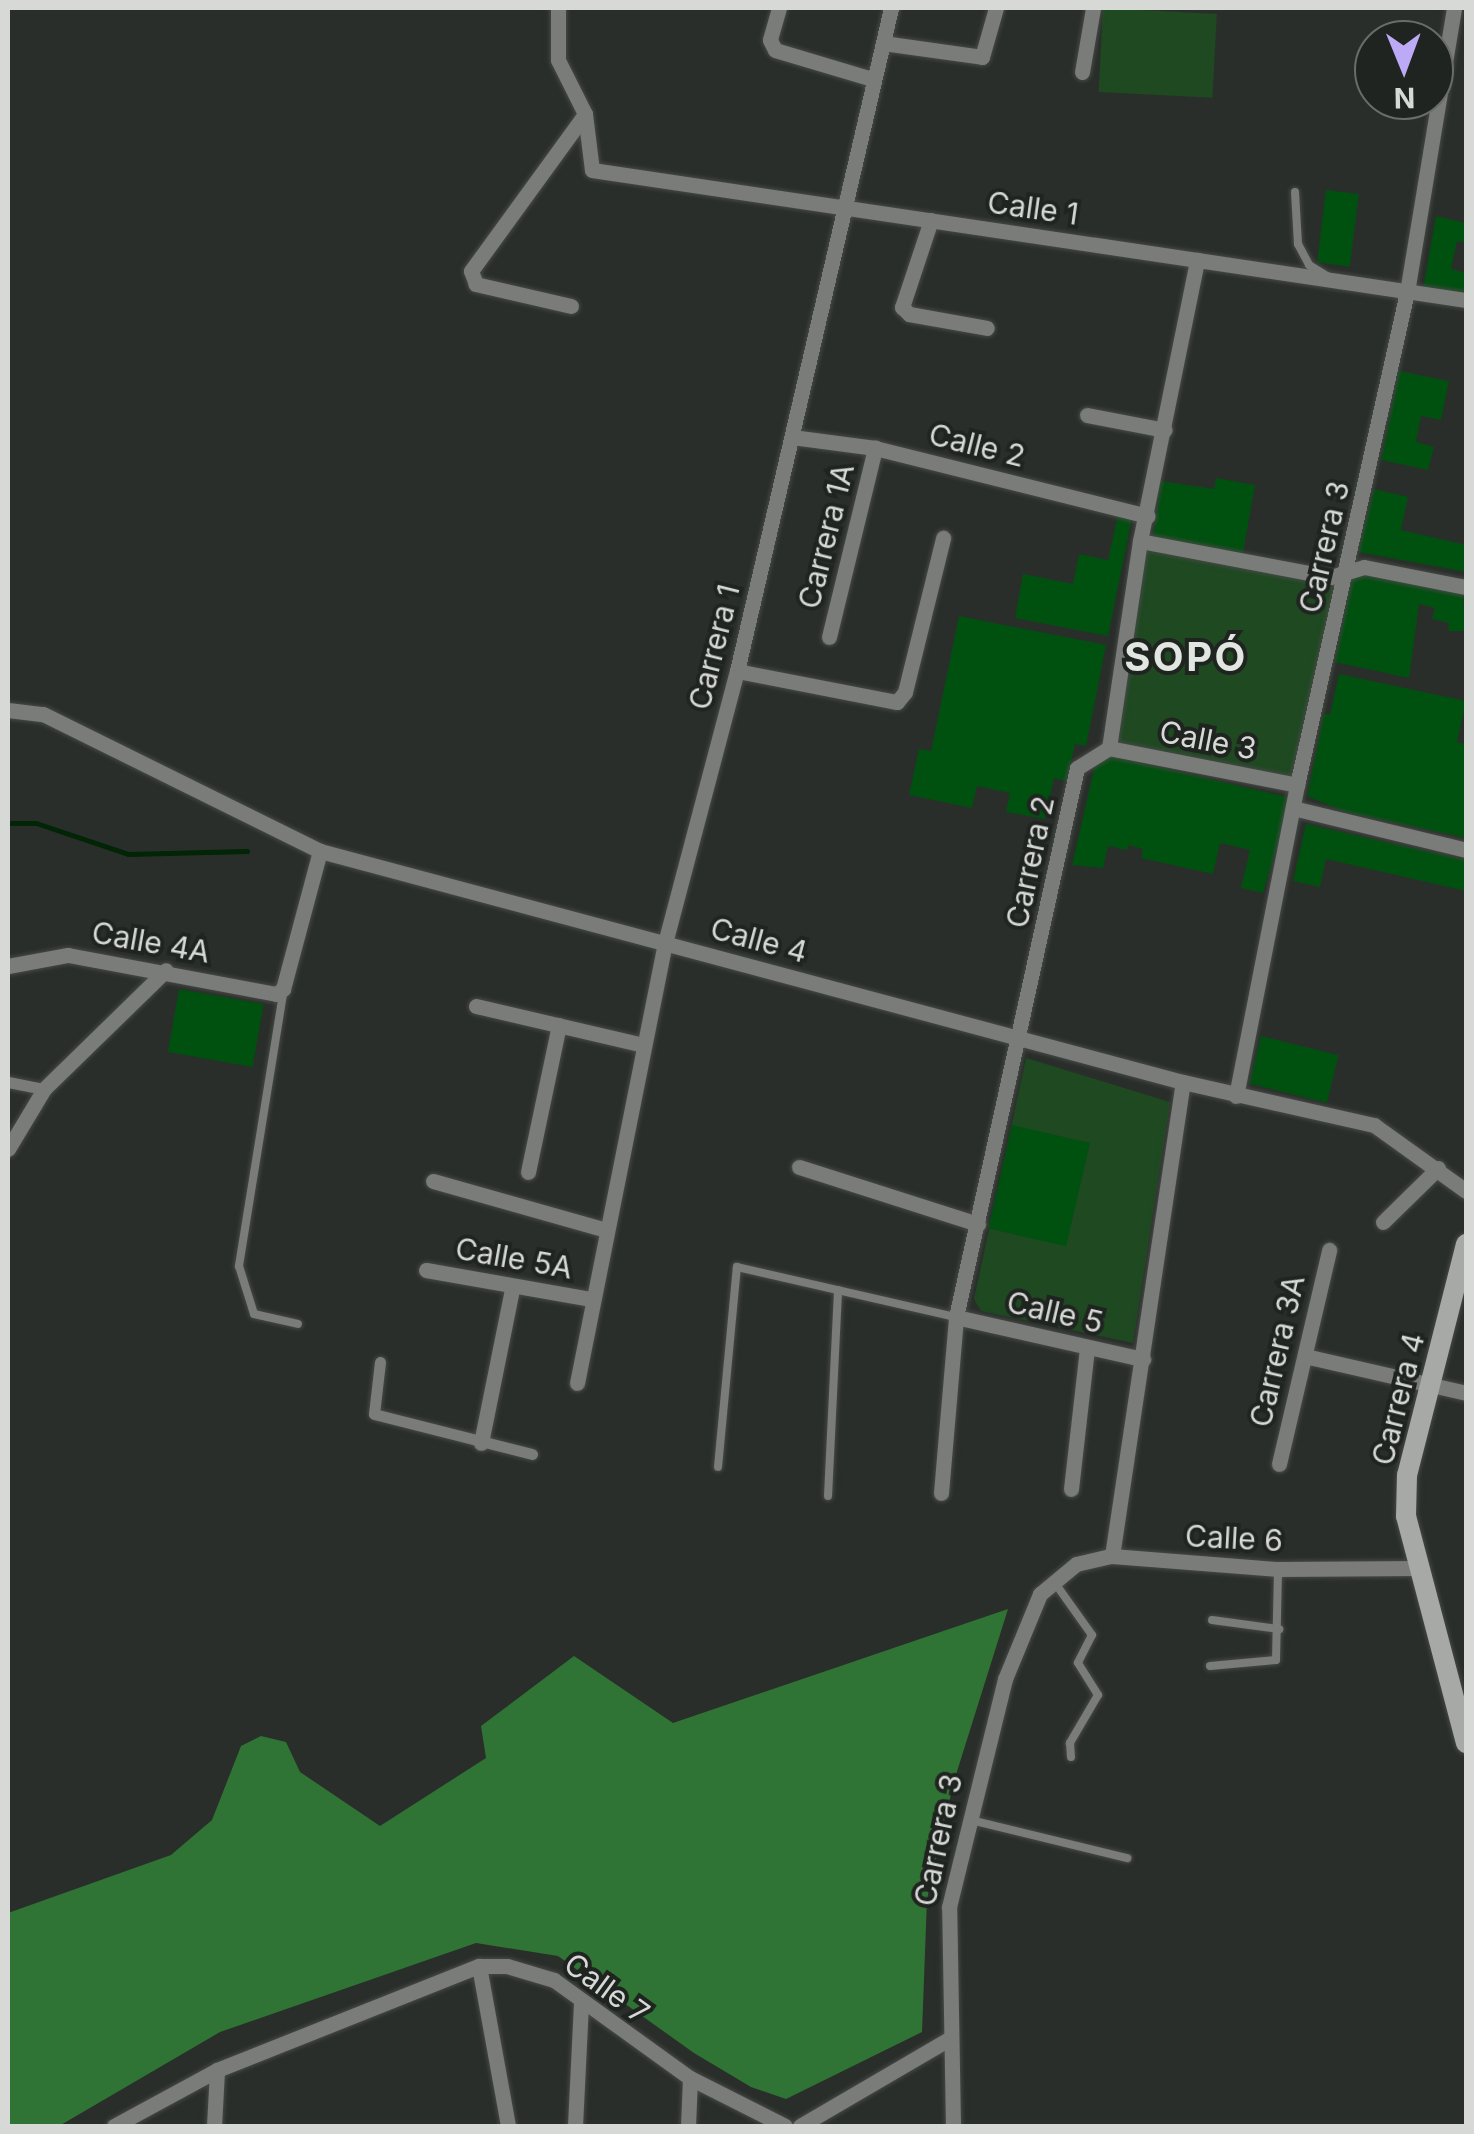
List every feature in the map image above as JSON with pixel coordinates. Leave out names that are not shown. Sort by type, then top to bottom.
[{"type":"main road","name":"Carrera 4","points":[[1466,1244],[1407,1475],[1406,1516],[1466,1738]]},
{"type":"street","points":[[558,8],[558,60],[586,114],[470,270],[476,284],[571,306]]},
{"type":"street","points":[[779,8],[770,46],[872,79]]},
{"type":"street","name":"Carrera 1","points":[[577,1383],[665,943],[737,672],[840,207],[891,8]]},
{"type":"street","points":[[883,43],[982,57],[996,8]]},
{"type":"street","points":[[1082,72],[1093,8]]},
{"type":"street","name":"Calle 1","points":[[586,114],[592,170],[1466,300]]},
{"type":"street","name":"Carrera 3","points":[[1236,1096],[1297,785],[1407,292],[1438,120]]},
{"type":"street","points":[[931,220],[902,306],[908,314],[987,328]]},
{"type":"street","points":[[1109,748],[1140,542],[1197,260]]},
{"type":"street","points":[[1087,415],[1165,430]]},
{"type":"street","name":"Calle 2","points":[[792,437],[875,448],[1148,516]]},
{"type":"street","name":"Carrera 1A","points":[[829,637],[875,448]]},
{"type":"street","points":[[737,672],[897,702],[906,692],[943,538]]},
{"type":"street","points":[[1140,542],[1331,577],[1364,567],[1466,588]]},
{"type":"street","name":"Calle 4","points":[[8,710],[43,714],[320,850],[1236,1096],[1374,1125],[1466,1191]]},
{"type":"street","name":"Calle 3","points":[[1109,748],[1297,785]]},
{"type":"street","name":"Carrera 2","points":[[941,1494],[956,1317],[1022,1039],[1077,768],[1109,748]]},
{"type":"street","points":[[1293,808],[1466,850]]},
{"type":"street","points":[[284,989],[320,850]]},
{"type":"street","name":"Calle 4A","points":[[8,966],[68,955],[166,970],[268,994],[284,989]]},
{"type":"street","points":[[8,1149],[44,1089],[166,970]]},
{"type":"street","points":[[476,1006],[644,1044]]},
{"type":"street","points":[[528,1172],[560,1025]]},
{"type":"street","points":[[8,1082],[44,1089]]},
{"type":"street","points":[[1112,1556],[1183,1082]]},
{"type":"street","points":[[799,1167],[978,1224]]},
{"type":"street","points":[[1382,1222],[1438,1168]]},
{"type":"street","points":[[433,1182],[606,1230]]},
{"type":"street","name":"Carrera 3A","points":[[1279,1464],[1329,1250]]},
{"type":"street","name":"Calle 5A","points":[[426,1270],[512,1289],[591,1299]]},
{"type":"street","points":[[481,1442],[512,1289]]},
{"type":"street","name":"Calle 5","points":[[956,1317],[1142,1359]]},
{"type":"street","points":[[1071,1489],[1087,1348]]},
{"type":"street","points":[[1305,1356],[1466,1393]]},
{"type":"street","points":[[380,1362],[374,1414],[532,1454]]},
{"type":"street","name":"Calle 6","points":[[1052,1579],[1076,1564],[1112,1556],[1278,1569],[1419,1568]]},
{"type":"street","name":"Carrera 3","points":[[952,2126],[948,1907],[1005,1679],[1023,1629],[1052,1579]]},
{"type":"street","points":[[479,1966],[508,2126]]},
{"type":"street","name":"Calle 7","points":[[114,2126],[217,2070],[479,1966],[540,1973],[755,2122],[785,2126]]},
{"type":"street","points":[[575,2126],[581,2004]]},
{"type":"street","points":[[800,2126],[948,2039]]},
{"type":"street","points":[[214,2126],[217,2070]]},
{"type":"street","points":[[688,2126],[690,2078]]},
{"type":"lane","points":[[1296,192],[1298,244],[1309,264],[1335,281]]},
{"type":"lane","points":[[284,989],[238,1266],[254,1314],[298,1324]]},
{"type":"lane","points":[[718,1466],[738,1267],[956,1317]]},
{"type":"lane","points":[[828,1496],[838,1290]]},
{"type":"lane","points":[[1210,1666],[1276,1660],[1280,1630],[1278,1569]]},
{"type":"lane","points":[[1052,1579],[1092,1635],[1078,1664],[1098,1695],[1070,1743],[1071,1757]]},
{"type":"lane","points":[[1212,1620],[1280,1630]]},
{"type":"lane","points":[[967,1819],[1127,1858]]},
{"type":"green space","points":[[1103,8],[1217,14],[1212,98],[1099,92]]},
{"type":"green space","points":[[1140,541],[1331,577],[1347,572],[1297,785],[1109,748]]},
{"type":"green space","points":[[1026,1058],[1170,1102],[1133,1343],[981,1311],[974,1299]]},
{"type":"green space","points":[[1008,1609],[954,1781],[927,1899],[922,2032],[786,2099],[751,2087],[694,2053],[558,1956],[476,1943],[220,2032],[59,2126],[8,2126],[8,1913],[171,1855],[212,1820],[241,1746],[261,1736],[286,1742],[300,1772],[380,1826],[486,1758],[481,1726],[574,1656],[673,1723]]},
{"type":"building","points":[[1326,190],[1359,194],[1350,266],[1317,262]]},
{"type":"building","points":[[1436,216],[1466,223],[1466,243],[1457,241],[1451,269],[1466,273],[1466,298],[1423,289]]},
{"type":"building","points":[[1399,371],[1449,381],[1441,420],[1421,416],[1416,442],[1434,447],[1428,470],[1381,460]]},
{"type":"building","points":[[1216,478],[1255,485],[1243,553],[1153,537],[1161,481],[1214,489]]},
{"type":"building","points":[[1374,489],[1408,497],[1401,530],[1466,545],[1466,572],[1358,552]]},
{"type":"building","points":[[1119,510],[1133,513],[1108,636],[1015,618],[1023,574],[1073,584],[1079,554],[1108,560]]},
{"type":"building","points":[[1353,573],[1463,593],[1465,631],[1448,631],[1449,623],[1432,619],[1435,608],[1419,604],[1409,678],[1335,662]]},
{"type":"building","points":[[959,616],[1106,645],[1086,746],[1075,744],[1067,781],[1054,778],[1045,819],[1006,812],[1010,793],[977,786],[972,808],[909,795],[919,749],[931,751]]},
{"type":"building","points":[[1339,674],[1466,701],[1457,742],[1466,744],[1466,838],[1345,812],[1307,796],[1324,713],[1330,715]]},
{"type":"building","points":[[1106,755],[1292,798],[1263,893],[1241,888],[1250,850],[1220,843],[1213,874],[1141,858],[1143,849],[1129,845],[1127,850],[1108,846],[1103,868],[1072,865],[1095,765]]},
{"type":"building","points":[[1306,824],[1466,860],[1466,891],[1326,859],[1320,887],[1293,881]]},
{"type":"building","points":[[179,989],[264,1004],[253,1067],[168,1052]]},
{"type":"building","points":[[1261,1036],[1339,1055],[1327,1103],[1249,1084]]},
{"type":"building","points":[[1012,1125],[1090,1143],[1066,1246],[988,1228]]},
{"type":"waterway","points":[[8,823],[36,823],[128,854],[247,851]]},
{"type":"district","name":"SOPÓ","points":[[1186,657]]}]
